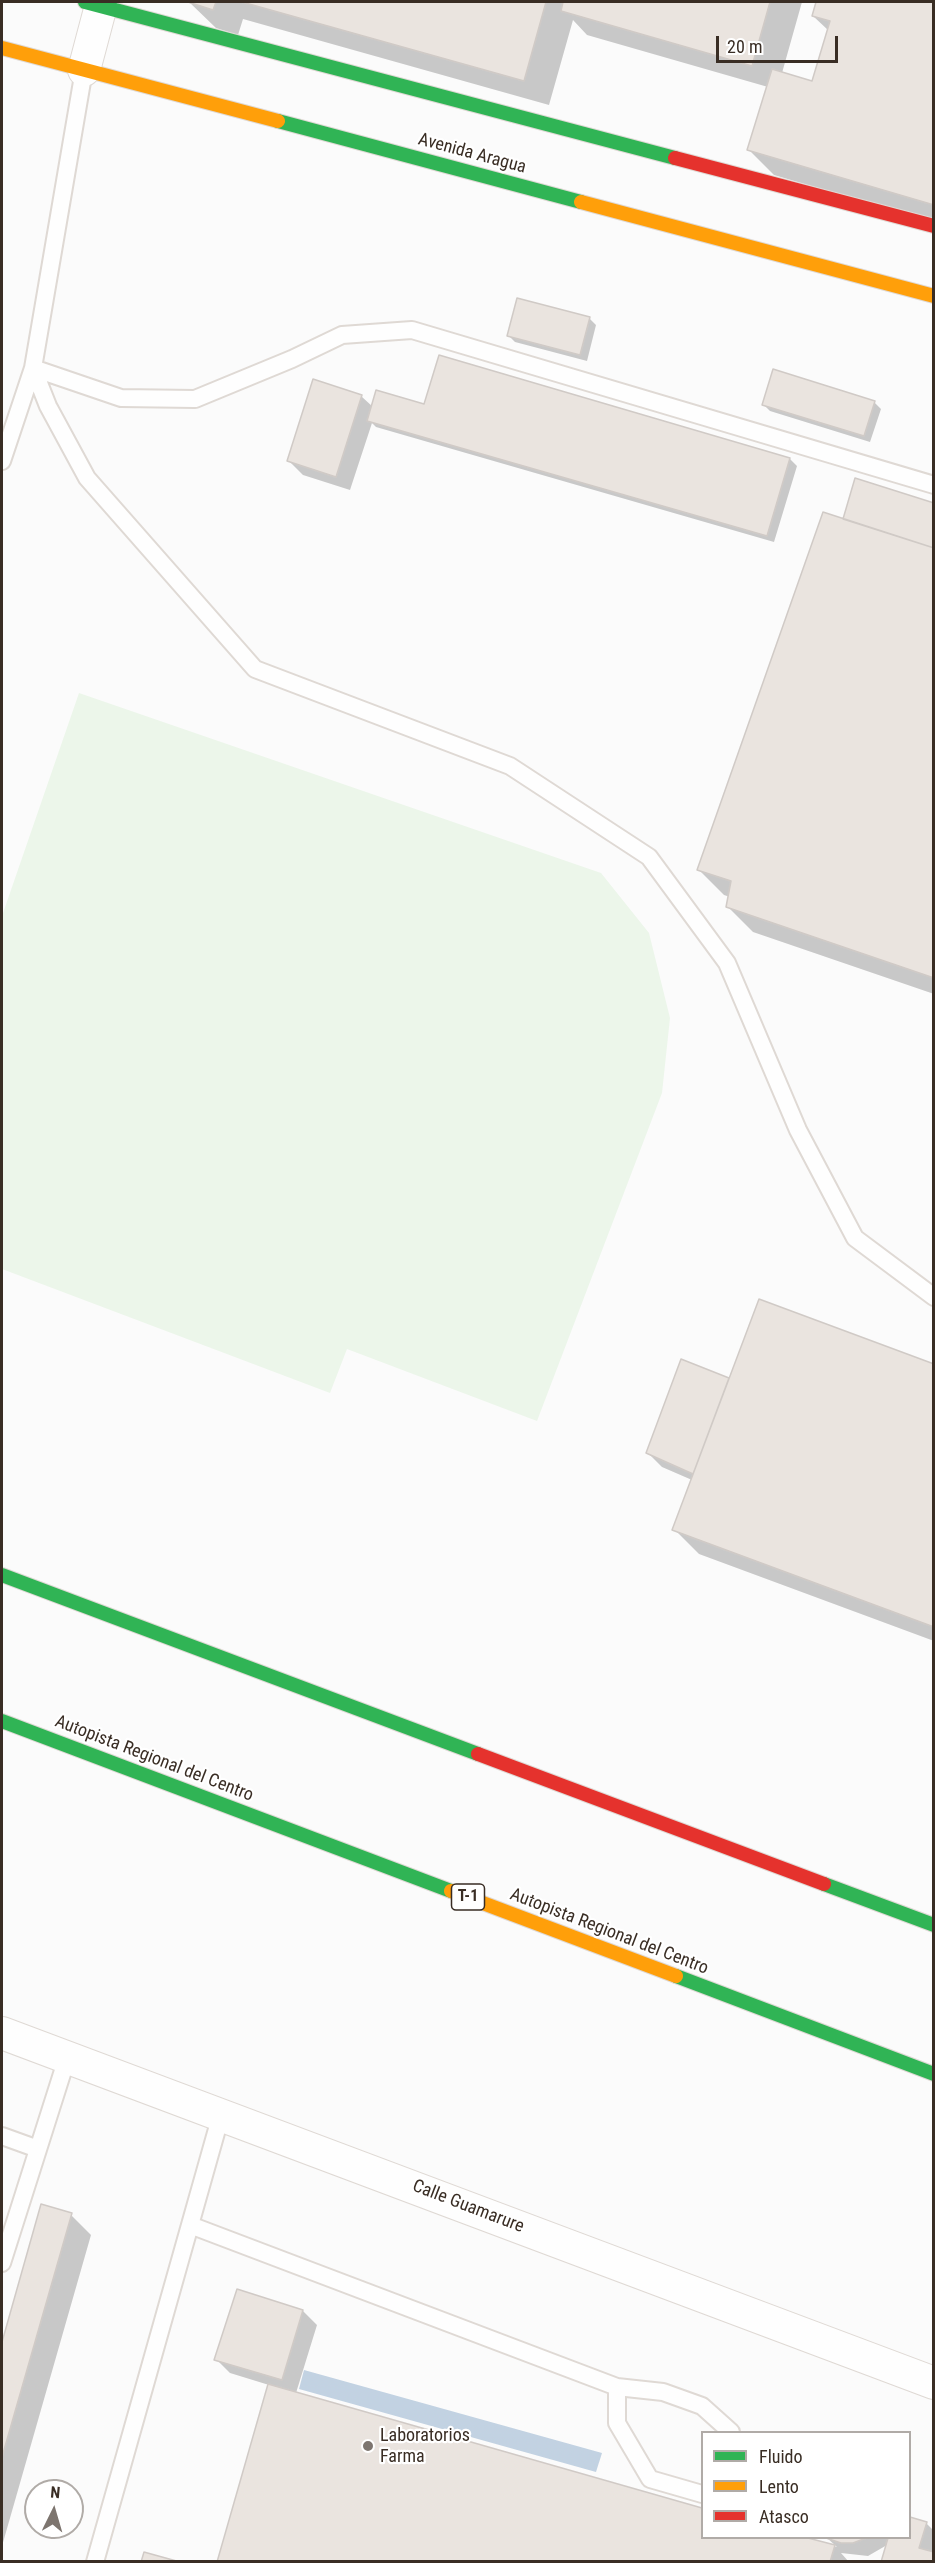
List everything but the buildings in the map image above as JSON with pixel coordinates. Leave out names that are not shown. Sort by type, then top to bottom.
[{"type":"main road","points":[[96,3],[933,225]]},
{"type":"main road","name":"Avenida Aragua","points":[[2,48],[933,296]]},
{"type":"main road","points":[[2,1575],[933,1925]]},
{"type":"main road","name":"Autopista Regional del Centro","points":[[2,1721],[933,2074]]},
{"type":"street","points":[[84,70],[96,3]]},
{"type":"street","name":"Calle Guamarure","points":[[2,2033],[933,2383]]},
{"type":"lane","points":[[2,461],[33,368],[84,70]]},
{"type":"lane","points":[[33,368],[120,398],[195,399],[292,359],[342,335],[412,330],[933,486]]},
{"type":"lane","points":[[33,368],[48,406],[87,478],[255,669],[510,766],[649,857],[727,963],[798,1130],[855,1238],[933,1297]]},
{"type":"lane","points":[[2,2263],[67,2058]]},
{"type":"lane","points":[[95,2562],[221,2115]]},
{"type":"lane","points":[[2,2136],[38,2149]]},
{"type":"lane","points":[[190,2225],[617,2387],[663,2392],[702,2406],[728,2431]]},
{"type":"lane","points":[[617,2387],[617,2423],[650,2479],[701,2494]]},
{"type":"shaded area","points":[[79,693],[601,873],[649,933],[670,1018],[662,1093],[537,1421],[347,1349],[330,1393],[2,1269],[2,916]]},
{"type":"water","points":[[304,2370],[602,2453],[596,2472],[299,2389]]},
{"type":"traffic: fast","points":[[85,2],[675,158]]},
{"type":"traffic: fast","points":[[278,121],[581,202]]},
{"type":"traffic: fast","points":[[2,1575],[478,1754]]},
{"type":"traffic: fast","points":[[2,1721],[451,1891]]},
{"type":"traffic: fast","points":[[824,1884],[934,1925]]},
{"type":"traffic: fast","points":[[676,1976],[934,2074]]},
{"type":"traffic: slow","points":[[2,48],[278,121]]},
{"type":"traffic: slow","points":[[581,202],[934,296]]},
{"type":"traffic: slow","points":[[451,1891],[676,1976]]},
{"type":"traffic: jam","points":[[675,158],[934,226]]},
{"type":"traffic: jam","points":[[478,1754],[824,1884]]},
{"type":"place","name":"Laboratorios Farma","points":[[368,2446]]}]
